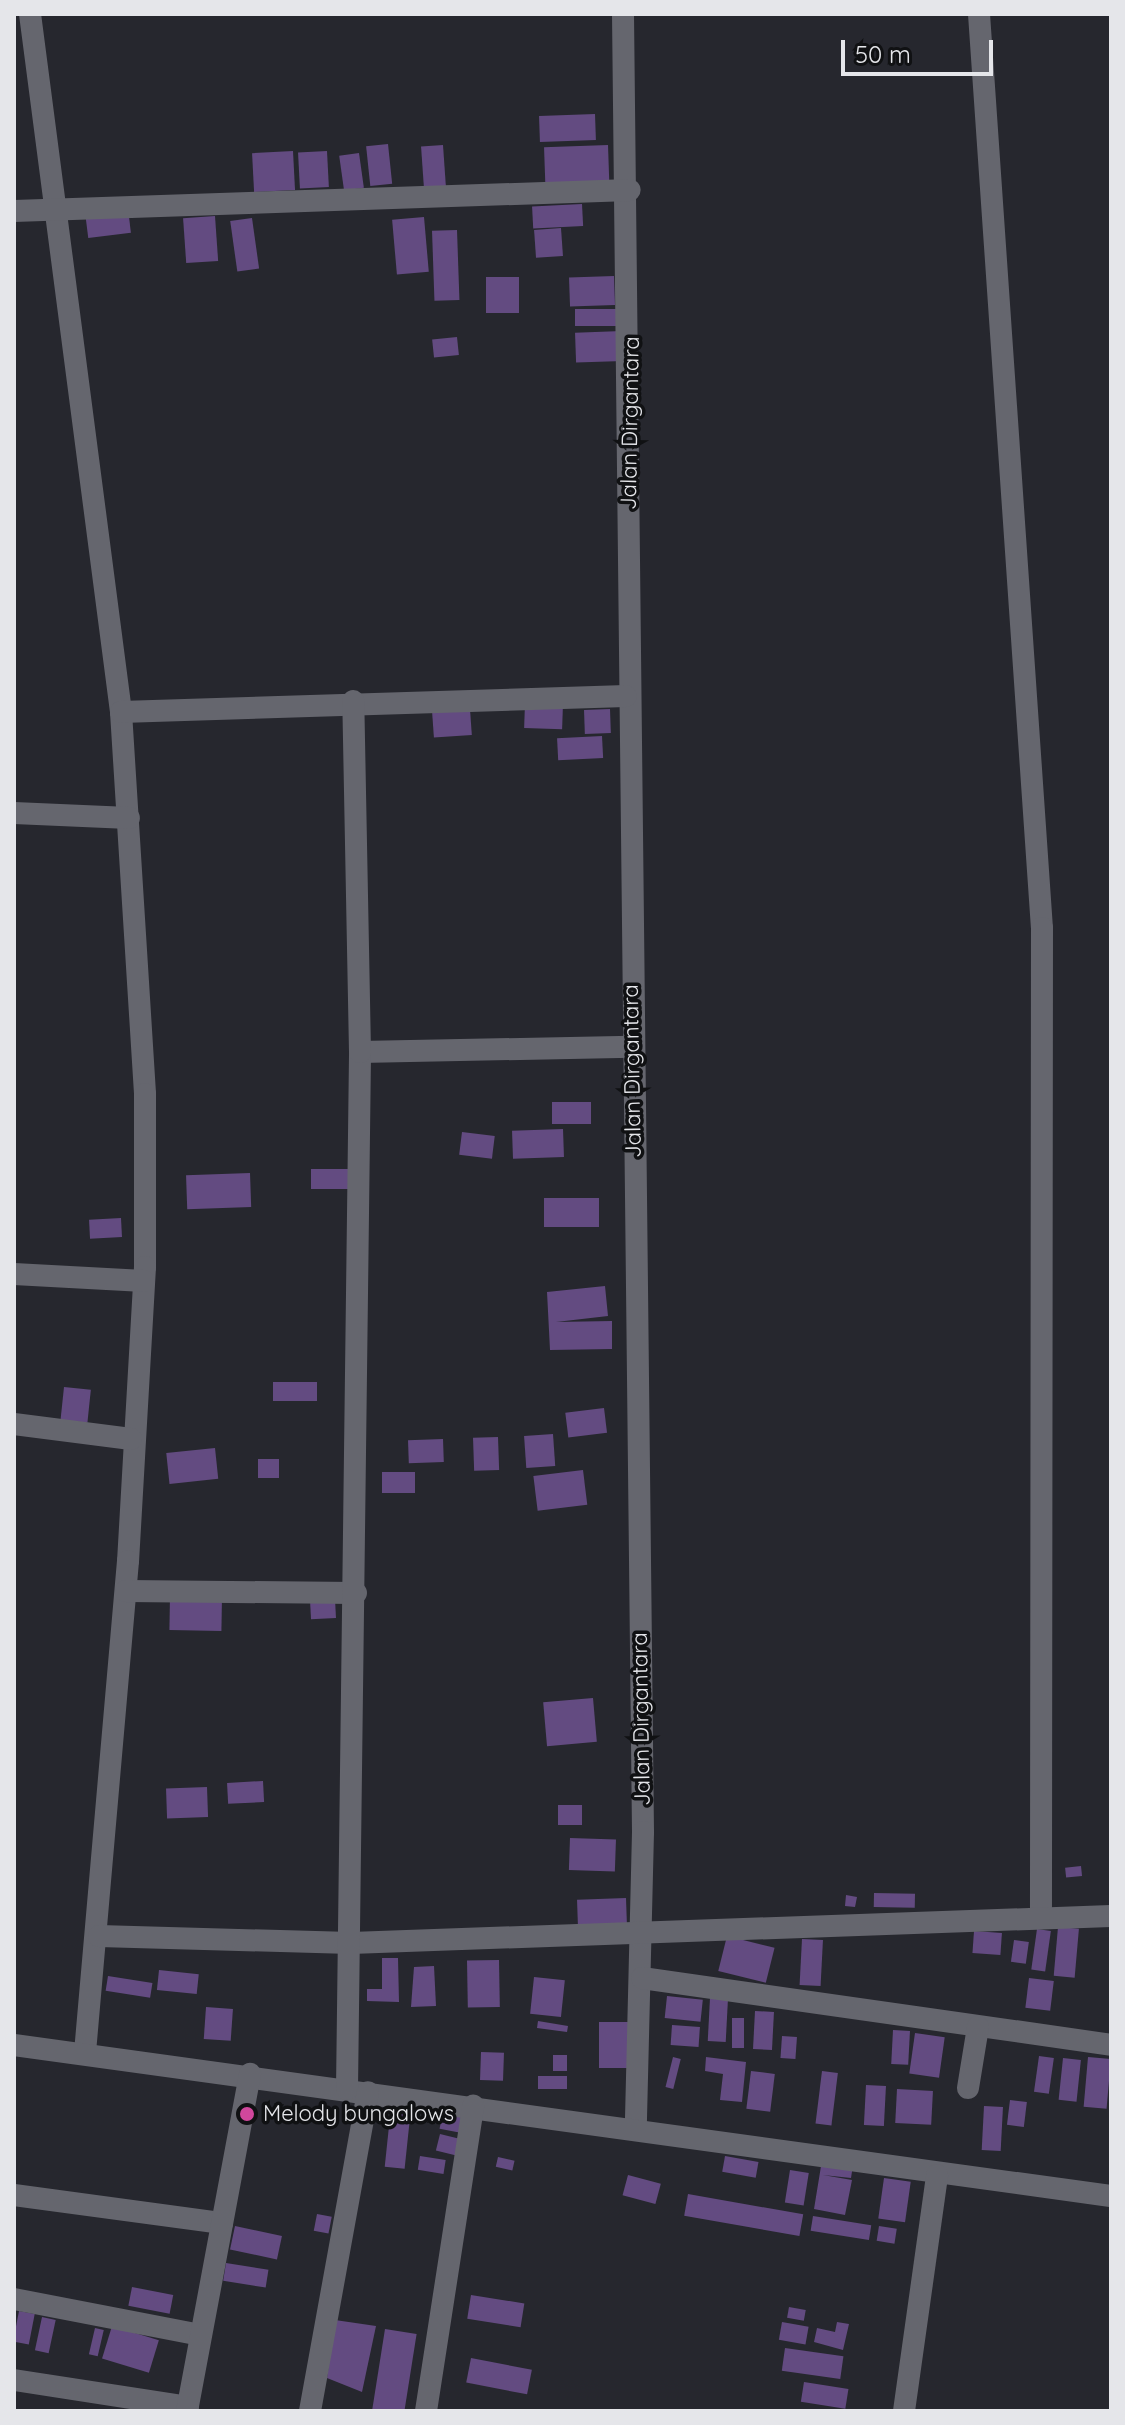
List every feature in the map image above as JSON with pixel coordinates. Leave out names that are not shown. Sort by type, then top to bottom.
[{"type":"street","name":"Jalan Dirgantara","points":[[623,14],[630,190],[626,696],[643,1932],[636,2128]]},
{"type":"street","points":[[979,14],[1042,928],[1041,1918]]},
{"type":"street","points":[[25,24],[54,210],[121,712],[145,1094],[144,1281],[131,1439],[126,1591],[99,1936],[85,2051]]},
{"type":"street","points":[[14,211],[630,190]]},
{"type":"street","points":[[121,712],[353,701],[626,696]]},
{"type":"street","points":[[310,2411],[358,2090],[351,1943],[360,1052],[353,701]]},
{"type":"street","points":[[14,813],[129,818]]},
{"type":"street","points":[[360,1052],[632,1047]]},
{"type":"street","points":[[14,1274],[144,1281]]},
{"type":"street","points":[[14,1424],[131,1439]]},
{"type":"street","points":[[126,1591],[356,1593]]},
{"type":"street","points":[[99,1936],[351,1943],[1111,1916]]},
{"type":"street","points":[[642,1978],[1111,2045]]},
{"type":"street","points":[[968,2088],[978,2027]]},
{"type":"street","points":[[14,2045],[85,2051],[636,2128],[937,2175],[1111,2196]]},
{"type":"street","points":[[14,2380],[188,2409],[250,2074]]},
{"type":"street","points":[[426,2411],[473,2106]]},
{"type":"street","points":[[904,2411],[937,2175]]},
{"type":"street","points":[[14,2195],[222,2223]]},
{"type":"street","points":[[14,2299],[201,2335]]},
{"type":"building","points":[[595,114],[596,140],[540,142],[539,116]]},
{"type":"building","points":[[388,144],[392,184],[370,186],[366,146]]},
{"type":"building","points":[[443,145],[446,186],[424,187],[421,147]]},
{"type":"building","points":[[608,145],[609,183],[545,185],[544,147]]},
{"type":"building","points":[[293,151],[295,190],[254,192],[252,153]]},
{"type":"building","points":[[327,151],[329,187],[300,188],[298,153]]},
{"type":"building","points":[[359,153],[364,188],[344,190],[339,156]]},
{"type":"building","points":[[582,204],[583,226],[533,229],[532,207]]},
{"type":"building","points":[[128,209],[131,233],[88,238],[85,214]]},
{"type":"building","points":[[215,216],[218,261],[186,263],[183,218]]},
{"type":"building","points":[[424,217],[429,272],[397,275],[392,220]]},
{"type":"building","points":[[252,218],[259,269],[237,272],[230,221]]},
{"type":"building","points":[[561,228],[563,256],[536,258],[534,230]]},
{"type":"building","points":[[457,230],[459,300],[434,301],[432,231]]},
{"type":"building","points":[[614,276],[615,305],[570,307],[569,278]]},
{"type":"building","points":[[486,277],[519,277],[519,313],[486,313]]},
{"type":"building","points":[[575,309],[620,309],[620,326],[575,326]]},
{"type":"building","points":[[622,331],[623,361],[576,363],[575,333]]},
{"type":"building","points":[[457,337],[459,355],[434,358],[432,340]]},
{"type":"building","points":[[525,703],[563,704],[562,729],[524,728]]},
{"type":"building","points":[[470,709],[472,735],[434,738],[432,712]]},
{"type":"building","points":[[610,709],[611,733],[585,734],[584,710]]},
{"type":"building","points":[[602,736],[603,758],[558,760],[557,738]]},
{"type":"building","points":[[552,1102],[591,1102],[591,1124],[552,1124]]},
{"type":"building","points":[[563,1129],[564,1157],[513,1159],[512,1131]]},
{"type":"building","points":[[462,1132],[495,1136],[492,1159],[459,1155]]},
{"type":"building","points":[[311,1169],[348,1169],[348,1189],[311,1189]]},
{"type":"building","points":[[250,1173],[251,1207],[187,1209],[186,1175]]},
{"type":"building","points":[[544,1198],[599,1198],[599,1227],[544,1227]]},
{"type":"building","points":[[121,1218],[122,1237],[90,1239],[89,1220]]},
{"type":"building","points":[[605,1286],[608,1316],[556,1322],[612,1321],[612,1349],[550,1350],[547,1292]]},
{"type":"building","points":[[273,1382],[317,1382],[317,1401],[273,1401]]},
{"type":"building","points":[[64,1387],[91,1390],[87,1423],[61,1420]]},
{"type":"building","points":[[604,1408],[607,1433],[568,1438],[565,1413]]},
{"type":"building","points":[[553,1434],[555,1466],[526,1468],[524,1436]]},
{"type":"building","points":[[498,1437],[499,1470],[474,1471],[473,1438]]},
{"type":"building","points":[[443,1439],[444,1462],[409,1463],[408,1440]]},
{"type":"building","points":[[215,1448],[218,1479],[170,1484],[166,1453]]},
{"type":"building","points":[[258,1459],[279,1459],[279,1478],[258,1478]]},
{"type":"building","points":[[583,1470],[587,1505],[538,1511],[533,1476]]},
{"type":"building","points":[[382,1472],[415,1472],[415,1493],[382,1493]]},
{"type":"building","points":[[170,1596],[222,1597],[221,1631],[169,1630]]},
{"type":"building","points":[[335,1599],[336,1618],[311,1619],[310,1600]]},
{"type":"building","points":[[593,1698],[597,1742],[547,1746],[543,1702]]},
{"type":"building","points":[[263,1781],[264,1802],[228,1804],[227,1783]]},
{"type":"building","points":[[207,1787],[208,1817],[167,1818],[166,1788]]},
{"type":"building","points":[[558,1805],[582,1805],[582,1825],[558,1825]]},
{"type":"building","points":[[570,1838],[616,1840],[615,1872],[569,1870]]},
{"type":"building","points":[[1081,1866],[1082,1876],[1066,1878],[1065,1868]]},
{"type":"building","points":[[874,1893],[915,1894],[915,1908],[874,1907]]},
{"type":"building","points":[[846,1895],[857,1897],[855,1907],[845,1906]]},
{"type":"building","points":[[626,1898],[627,1925],[578,1927],[577,1900]]},
{"type":"building","points":[[1058,1927],[1079,1929],[1075,1978],[1054,1976]]},
{"type":"building","points":[[1037,1929],[1051,1931],[1045,1972],[1031,1970]]},
{"type":"building","points":[[974,1931],[1002,1933],[1000,1955],[972,1953]]},
{"type":"building","points":[[727,1936],[775,1948],[766,1983],[718,1971]]},
{"type":"building","points":[[802,1939],[823,1940],[821,1986],[800,1985]]},
{"type":"building","points":[[1014,1940],[1029,1942],[1026,1964],[1011,1962]]},
{"type":"building","points":[[382,1958],[398,1958],[399,2002],[367,2001],[367,1989],[382,1989]]},
{"type":"building","points":[[499,1960],[500,2007],[468,2008],[467,1961]]},
{"type":"building","points":[[434,1966],[436,2006],[411,2007],[414,1967]]},
{"type":"building","points":[[159,1970],[199,1974],[197,1994],[157,1990]]},
{"type":"building","points":[[108,1976],[152,1983],[150,1998],[106,1991]]},
{"type":"building","points":[[534,1977],[565,1980],[561,2017],[530,2014]]},
{"type":"building","points":[[1029,1978],[1054,1981],[1050,2011],[1025,2008]]},
{"type":"building","points":[[667,1996],[703,2000],[701,2022],[665,2018]]},
{"type":"building","points":[[710,1998],[728,1999],[726,2042],[708,2041]]},
{"type":"building","points":[[206,2007],[233,2009],[231,2041],[204,2039]]},
{"type":"building","points":[[755,2011],[774,2012],[772,2050],[753,2049]]},
{"type":"building","points":[[732,2018],[744,2018],[744,2048],[732,2048]]},
{"type":"building","points":[[538,2021],[568,2026],[567,2032],[537,2028]]},
{"type":"building","points":[[599,2022],[630,2022],[630,2068],[599,2068]]},
{"type":"building","points":[[672,2025],[700,2027],[699,2047],[671,2045]]},
{"type":"building","points":[[893,2030],[910,2031],[908,2065],[891,2064]]},
{"type":"building","points":[[915,2033],[945,2037],[939,2078],[909,2074]]},
{"type":"building","points":[[782,2036],[797,2037],[795,2059],[780,2058]]},
{"type":"building","points":[[481,2052],[504,2053],[503,2081],[480,2080]]},
{"type":"building","points":[[553,2055],[567,2055],[567,2071],[553,2071]]},
{"type":"building","points":[[1039,2056],[1054,2058],[1049,2094],[1034,2092]]},
{"type":"building","points":[[673,2057],[681,2059],[673,2089],[666,2087]]},
{"type":"building","points":[[706,2057],[746,2062],[742,2102],[720,2100],[723,2074],[705,2071]]},
{"type":"building","points":[[1088,2057],[1111,2059],[1107,2109],[1084,2107]]},
{"type":"building","points":[[1063,2058],[1081,2060],[1077,2102],[1059,2100]]},
{"type":"building","points":[[751,2071],[775,2074],[770,2112],[746,2109]]},
{"type":"building","points":[[822,2071],[838,2073],[831,2126],[816,2124]]},
{"type":"building","points":[[538,2076],[567,2076],[567,2089],[538,2089]]},
{"type":"building","points":[[866,2085],[886,2086],[884,2126],[864,2125]]},
{"type":"building","points":[[897,2089],[933,2091],[931,2125],[895,2123]]},
{"type":"building","points":[[1010,2100],[1027,2102],[1024,2127],[1007,2125]]},
{"type":"building","points":[[984,2106],[1003,2107],[1001,2151],[982,2150]]},
{"type":"building","points":[[391,2107],[411,2109],[405,2169],[385,2167]]},
{"type":"building","points":[[443,2111],[463,2115],[459,2132],[440,2129]]},
{"type":"building","points":[[440,2134],[460,2139],[456,2156],[436,2150]]},
{"type":"building","points":[[420,2156],[446,2160],[443,2174],[418,2170]]},
{"type":"building","points":[[725,2156],[758,2162],[756,2178],[722,2172]]},
{"type":"building","points":[[498,2157],[515,2161],[512,2171],[496,2167]]},
{"type":"building","points":[[822,2160],[853,2165],[851,2178],[823,2175],[852,2180],[845,2215],[814,2209]]},
{"type":"building","points":[[790,2170],[809,2173],[804,2206],[785,2203]]},
{"type":"building","points":[[628,2175],[661,2184],[655,2204],[623,2195]]},
{"type":"building","points":[[884,2178],[911,2182],[905,2222],[878,2219]]},
{"type":"building","points":[[688,2194],[803,2214],[799,2236],[684,2216]]},
{"type":"building","points":[[317,2214],[332,2217],[328,2234],[314,2231]]},
{"type":"building","points":[[813,2216],[871,2225],[869,2240],[811,2231]]},
{"type":"building","points":[[235,2226],[282,2236],[277,2259],[230,2249]]},
{"type":"building","points":[[879,2226],[897,2229],[894,2244],[877,2241]]},
{"type":"building","points":[[226,2263],[268,2270],[266,2288],[223,2281]]},
{"type":"building","points":[[132,2287],[173,2295],[170,2314],[128,2306]]},
{"type":"building","points":[[471,2295],[524,2303],[521,2327],[467,2319]]},
{"type":"building","points":[[789,2307],[806,2310],[804,2321],[787,2318]]},
{"type":"building","points":[[19,2311],[35,2314],[29,2344],[14,2342]]},
{"type":"building","points":[[42,2317],[56,2320],[49,2353],[35,2350]]},
{"type":"building","points":[[335,2320],[376,2326],[362,2392],[327,2378]]},
{"type":"building","points":[[782,2322],[809,2327],[805,2344],[779,2340]]},
{"type":"building","points":[[837,2322],[849,2324],[843,2350],[814,2342],[817,2328],[835,2332]]},
{"type":"building","points":[[112,2326],[159,2340],[149,2373],[102,2359]]},
{"type":"building","points":[[95,2328],[104,2330],[98,2356],[89,2354]]},
{"type":"building","points":[[385,2329],[417,2334],[404,2411],[372,2411]]},
{"type":"building","points":[[785,2348],[843,2356],[840,2379],[782,2371]]},
{"type":"building","points":[[471,2358],[532,2370],[527,2394],[466,2383]]},
{"type":"building","points":[[804,2382],[848,2389],[845,2409],[801,2402]]},
{"type":"place","name":"Melody bungalows","points":[[247,2114]]}]
